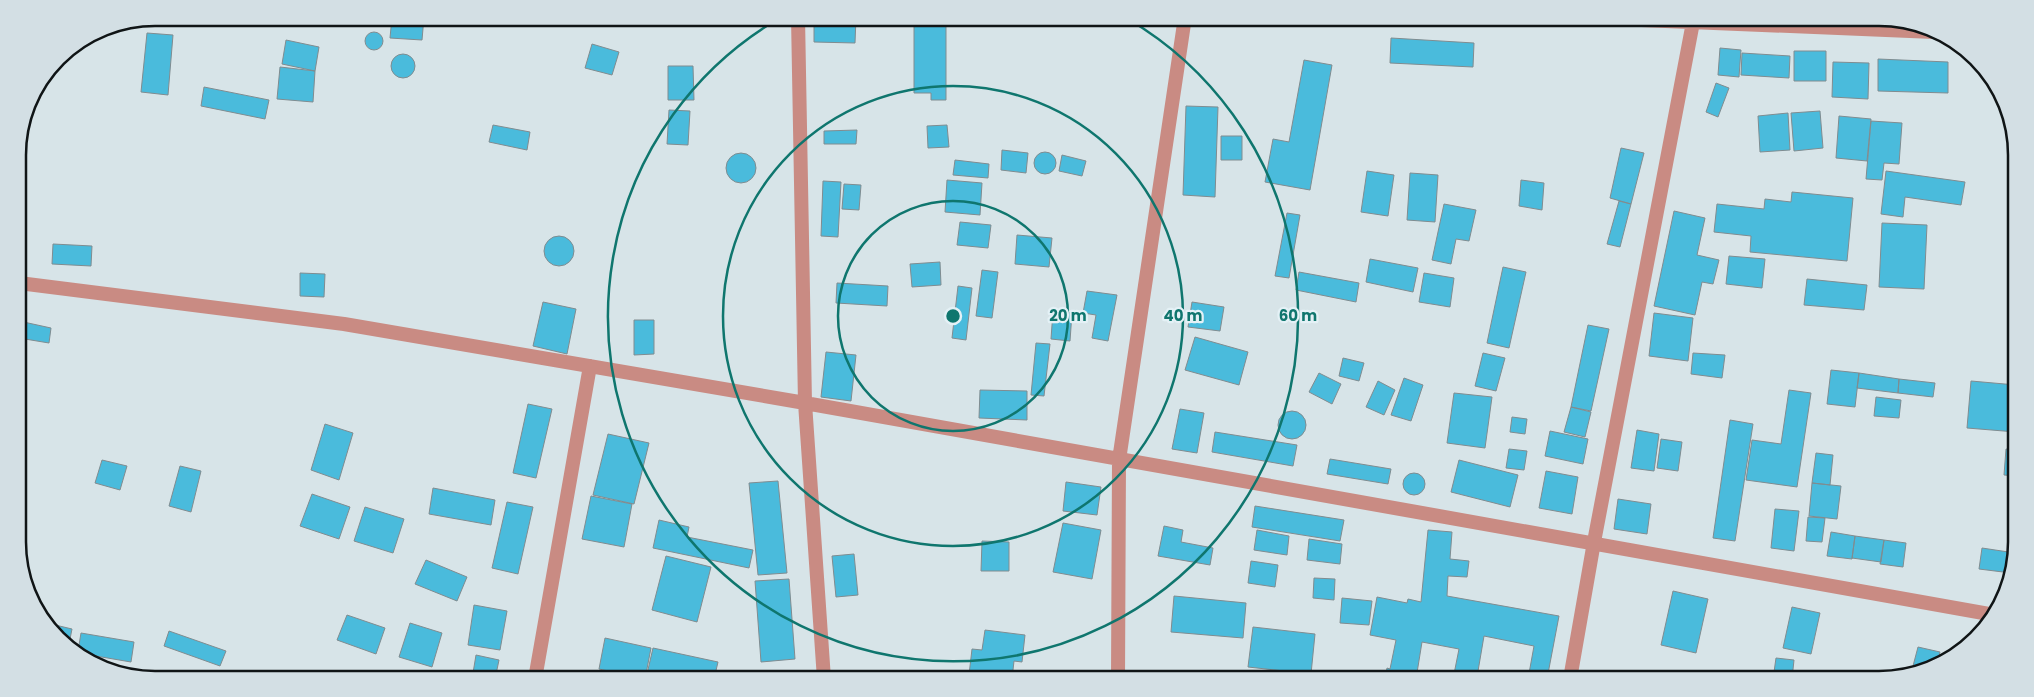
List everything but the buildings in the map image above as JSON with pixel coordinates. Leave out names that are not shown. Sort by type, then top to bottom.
[{"type":"street","points":[[798,26],[805,403],[823,671]]},
{"type":"street","points":[[1118,670],[1119,460],[1184,26]]},
{"type":"street","points":[[1572,670],[1594,542],[1693,26]]},
{"type":"street","points":[[1814,26],[1912,31]]},
{"type":"street","points":[[27,284],[344,324],[1594,542],[1986,613]]},
{"type":"street","points":[[537,671],[590,366]]}]
